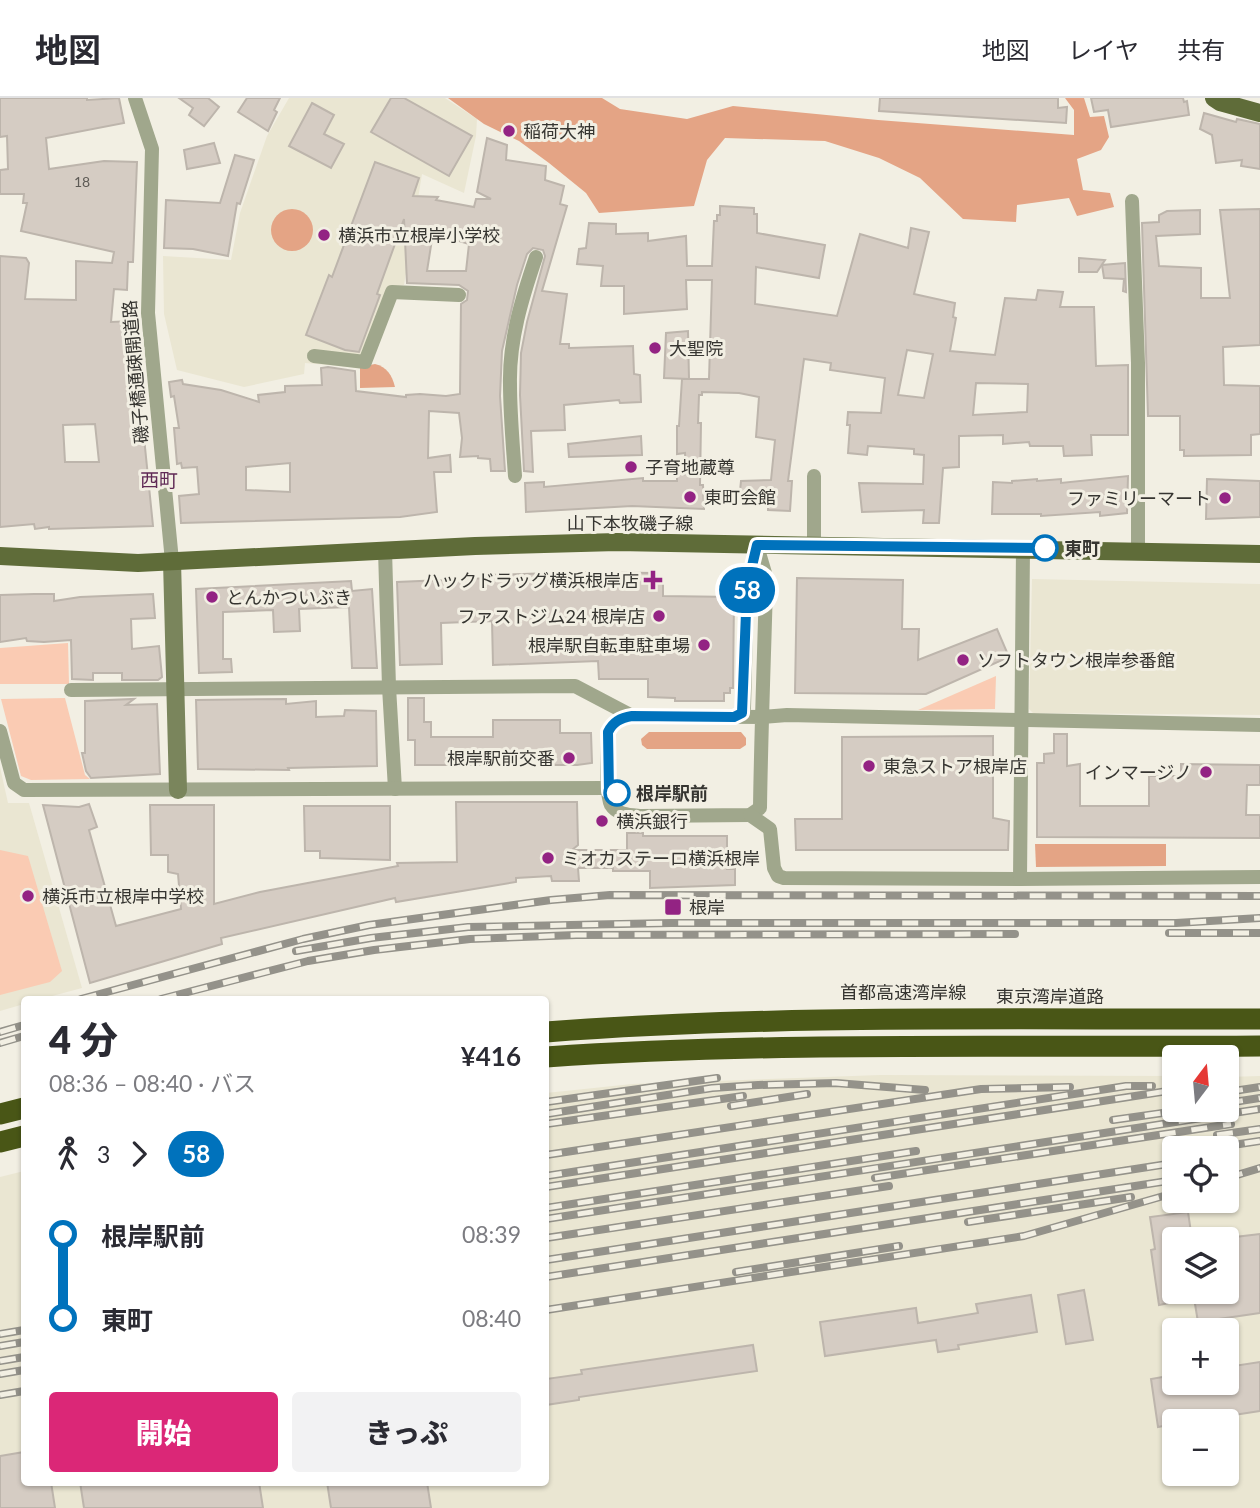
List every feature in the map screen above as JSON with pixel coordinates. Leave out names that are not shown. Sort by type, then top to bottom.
[{"type":"highway","name":"首都高速湾岸線","points":[[549,1027],[788,1015],[1260,1013]]},
{"type":"highway","name":"東京湾岸道路","points":[[549,1032],[727,1022],[857,1019],[1260,1019]]},
{"type":"highway","points":[[549,1050],[636,1043],[893,1039],[1260,1040]]},
{"type":"highway","points":[[549,1057],[636,1051],[876,1045],[1260,1046]]},
{"type":"highway","points":[[0,1111],[21,1107]]},
{"type":"highway","points":[[0,1135],[21,1131]]},
{"type":"highway","points":[[0,1142],[21,1137]]},
{"type":"main road","points":[[1214,98],[1260,113]]},
{"type":"main road","name":"山下本牧磯子線","points":[[0,555],[91,561],[172,561],[617,542],[1260,554]]},
{"type":"street","name":"磯子橋通疎開道路","points":[[135,98],[152,149],[148,313],[172,561]]},
{"type":"street","points":[[1132,201],[1138,372],[1138,550]]},
{"type":"street","points":[[515,476],[511,358],[515,328],[536,257]]},
{"type":"street","points":[[314,356],[365,362],[392,292],[459,295]]},
{"type":"street","points":[[814,476],[814,544]]},
{"type":"street","points":[[734,717],[742,713],[744,708],[747,587],[757,545]]},
{"type":"street","points":[[757,545],[766,586],[762,717],[760,808],[750,815],[626,815],[617,811],[611,804],[609,789],[608,732],[611,725],[621,718],[632,716],[762,717],[788,715],[1260,725]]},
{"type":"street","points":[[1020,879],[1023,548]]},
{"type":"street","points":[[385,550],[395,789]]},
{"type":"street","points":[[172,561],[178,790]]},
{"type":"street","points":[[71,690],[575,686],[632,716]]},
{"type":"street","points":[[0,731],[14,783],[24,790],[609,789]]},
{"type":"street","points":[[750,815],[770,829],[774,868],[778,876],[785,878],[1260,877]]},
{"type":"shaded area","name":"横浜市立根岸小学校","points":[[289,98],[445,98],[477,119],[464,193],[422,174],[404,285],[388,287],[361,368],[305,363],[304,374],[244,387],[177,370],[164,314],[163,256],[231,260],[240,213],[267,136]]},
{"type":"shaded area","points":[[448,98],[602,98],[620,109],[687,119],[733,106],[1074,135],[1074,110],[1065,98],[1084,98],[1090,117],[1104,116],[1109,137],[1101,150],[1077,159],[1083,190],[1110,193],[1114,207],[1077,216],[1069,198],[1017,205],[1016,222],[963,219],[920,178],[879,158],[825,141],[725,138],[707,160],[694,206],[599,213],[586,193],[549,163],[519,141],[484,124]]},
{"type":"shaded area","points":[[292,209],[307,215],[313,230],[307,245],[292,251],[277,245],[271,230],[277,215]]},
{"type":"shaded area","points":[[375,364],[388,372],[395,387],[360,388],[360,367]]},
{"type":"shaded area","points":[[1032,579],[1260,584],[1260,715],[1033,713],[1029,709]]},
{"type":"shaded area","points":[[68,643],[69,684],[0,684],[0,648]]},
{"type":"shaded area","points":[[996,676],[995,709],[918,710]]},
{"type":"shaded area","points":[[65,698],[85,775],[90,779],[31,780],[21,776],[1,699]]},
{"type":"shaded area","points":[[649,732],[741,732],[746,738],[746,745],[740,749],[647,749],[642,745],[641,739]]},
{"type":"shaded area","name":"横浜市立根岸中学校","points":[[0,767],[8,803],[29,803],[82,988],[52,996],[21,996],[21,1005],[0,1011]]},
{"type":"shaded area","points":[[1035,844],[1166,844],[1166,866],[1036,867]]},
{"type":"shaded area","points":[[0,850],[28,856],[62,971],[50,982],[0,995]]},
{"type":"shaded area","points":[[880,1075],[1162,1076],[1162,1122],[1239,1122],[1239,1077],[1260,1076],[1260,1508],[0,1508],[0,1177],[21,1172],[21,1486],[549,1486],[549,1093],[632,1084]]},
{"type":"building","points":[[0,98],[119,98],[124,123],[46,138],[49,169],[104,161],[137,162],[133,262],[128,262],[127,290],[114,289],[111,322],[133,321],[131,347],[134,347],[153,526],[35,529],[34,524],[0,527],[0,256],[26,258],[29,263],[25,299],[76,300],[76,261],[112,263],[114,252],[21,231],[27,203],[23,203],[24,194],[0,194],[0,170],[8,169],[7,136],[0,137]],"holes":[[[95,424],[99,462],[65,462],[63,425]]]},
{"type":"building","points":[[179,98],[208,98],[219,107],[204,126],[189,115],[193,108]]},
{"type":"building","points":[[247,98],[280,98],[268,131],[238,112]]},
{"type":"building","points":[[391,98],[404,98],[472,136],[449,176],[371,132]]},
{"type":"building","points":[[880,98],[1058,98],[1058,108],[1067,107],[1066,123],[879,111]]},
{"type":"building","points":[[1091,98],[1183,98],[1184,102],[1187,101],[1189,115],[1111,127],[1108,110],[1094,112]]},
{"type":"building","points":[[312,103],[334,115],[324,134],[344,144],[331,168],[289,146]]},
{"type":"building","points":[[1204,113],[1236,122],[1237,119],[1260,124],[1260,169],[1241,166],[1242,160],[1216,163],[1212,135],[1200,129]]},
{"type":"building","points":[[487,138],[507,145],[506,160],[546,166],[545,180],[564,186],[560,204],[567,206],[542,291],[567,294],[560,344],[569,344],[569,348],[633,346],[634,374],[640,375],[641,402],[620,403],[619,400],[564,405],[565,430],[531,431],[533,472],[524,471],[521,353],[545,256],[543,250],[533,248],[527,254],[517,285],[502,351],[500,396],[505,471],[491,471],[490,459],[478,456],[460,457],[462,438],[459,413],[429,411],[428,458],[450,455],[451,472],[434,472],[437,512],[400,517],[181,523],[179,496],[199,494],[197,467],[182,468],[181,463],[177,464],[174,428],[179,428],[169,382],[182,380],[183,384],[221,390],[259,402],[258,395],[285,392],[285,386],[322,385],[321,368],[328,367],[355,371],[356,391],[406,397],[420,394],[460,394],[461,304],[467,300],[468,291],[459,285],[407,283],[404,219],[359,352],[345,350],[306,335],[329,275],[332,277],[375,162],[419,178],[413,196],[438,197],[436,200],[474,207],[476,199],[491,199],[477,192]],"holes":[[[433,233],[469,244],[466,271],[427,271]],[[290,463],[290,492],[246,490],[246,467]]]},
{"type":"building","points":[[214,143],[220,163],[187,169],[184,150]]},
{"type":"building","points":[[235,155],[254,160],[240,204],[237,203],[228,256],[193,249],[164,248],[166,200],[220,203]]},
{"type":"building","points":[[720,206],[754,208],[754,214],[757,214],[757,233],[825,245],[819,278],[756,267],[755,304],[837,316],[860,234],[908,248],[911,228],[929,232],[914,294],[955,303],[953,317],[956,318],[950,351],[995,355],[1005,298],[1036,300],[1038,290],[1063,292],[1060,307],[1094,307],[1096,366],[1128,365],[1128,435],[1091,435],[1092,455],[1064,456],[1063,446],[1030,446],[1029,442],[1003,444],[1003,435],[959,436],[959,467],[943,468],[939,523],[923,523],[924,510],[862,512],[859,483],[923,484],[924,455],[914,454],[914,449],[868,446],[867,455],[848,453],[848,412],[881,413],[885,378],[830,370],[831,363],[804,359],[788,481],[792,481],[790,511],[768,510],[768,502],[739,501],[741,481],[771,480],[775,440],[756,437],[759,397],[739,393],[702,392],[702,395],[699,395],[698,423],[701,423],[700,485],[703,485],[704,509],[632,506],[526,512],[525,483],[544,482],[544,487],[643,478],[643,481],[677,481],[677,475],[686,474],[685,453],[677,454],[682,379],[709,379],[712,280],[686,280],[687,309],[624,314],[624,286],[601,286],[603,266],[577,264],[579,249],[586,248],[589,223],[616,224],[616,234],[648,233],[648,241],[686,236],[687,266],[712,266],[714,221],[717,221],[717,215],[720,215]],"holes":[[[907,350],[933,354],[924,398],[898,395]],[[976,383],[1028,384],[1027,412],[973,415]]]},
{"type":"building","points":[[1260,209],[1260,345],[1223,347],[1224,385],[1260,386],[1260,434],[1251,435],[1251,455],[1184,456],[1184,450],[1180,450],[1180,416],[1148,416],[1142,223],[1159,222],[1159,215],[1167,211],[1200,210],[1200,234],[1156,236],[1159,266],[1201,268],[1201,298],[1230,298],[1220,210]]},
{"type":"building","points":[[1079,258],[1105,260],[1097,272],[1079,272]]},
{"type":"building","points":[[1125,263],[1126,292],[1123,291],[1124,279],[1104,278],[1102,265]]},
{"type":"building","points":[[688,331],[689,379],[664,378],[666,333]]},
{"type":"building","points":[[641,436],[642,455],[569,457],[568,444]]},
{"type":"building","points":[[1128,476],[1127,513],[1100,516],[1100,512],[1041,516],[992,514],[993,482],[1061,479],[1061,483]]},
{"type":"building","name":"ファミリーマート","points":[[1207,479],[1260,481],[1260,517],[1206,519]]},
{"type":"building","points":[[582,572],[654,573],[663,582],[663,596],[734,597],[733,688],[730,688],[730,693],[724,693],[724,701],[675,701],[675,698],[648,697],[648,679],[599,679],[598,661],[493,665],[492,621],[441,623],[442,664],[400,665],[397,582]]},
{"type":"building","points":[[797,578],[903,580],[902,629],[919,629],[918,660],[997,629],[1009,657],[926,694],[795,693]]},
{"type":"building","points":[[351,581],[352,591],[372,589],[377,668],[352,668],[349,607],[299,609],[300,631],[274,632],[273,610],[223,612],[223,659],[231,659],[232,672],[199,673],[196,589]]},
{"type":"building","points":[[54,594],[54,601],[80,597],[153,594],[155,618],[131,619],[132,649],[159,646],[162,677],[158,680],[122,680],[122,673],[93,673],[93,680],[72,679],[71,640],[44,642],[27,641],[26,638],[0,642],[0,595]]},
{"type":"building","points":[[408,698],[424,698],[424,722],[431,722],[431,737],[493,737],[493,720],[560,720],[560,733],[591,733],[592,763],[415,765],[415,740],[408,740]]},
{"type":"building","points":[[134,699],[126,705],[157,704],[160,774],[91,778],[86,771],[82,753],[85,753],[85,701]]},
{"type":"building","points":[[286,699],[286,704],[316,701],[316,717],[344,716],[345,710],[376,711],[377,766],[288,768],[289,770],[198,769],[196,700]]},
{"type":"building","points":[[1054,734],[1067,734],[1067,766],[1080,764],[1080,806],[1149,806],[1149,776],[1181,776],[1181,764],[1260,765],[1260,785],[1247,785],[1246,815],[1260,815],[1260,838],[1037,837],[1037,763],[1044,763],[1044,754],[1054,753]]},
{"type":"building","points":[[993,736],[993,818],[1009,821],[1008,850],[796,850],[795,819],[842,819],[842,737]]},
{"type":"building","points":[[456,802],[577,802],[578,845],[572,850],[627,850],[627,833],[643,833],[643,836],[727,836],[727,869],[735,869],[735,885],[650,888],[650,871],[578,868],[579,881],[552,881],[551,876],[516,878],[516,882],[396,902],[395,898],[221,938],[222,944],[90,983],[43,805],[79,807],[89,804],[97,827],[89,830],[116,926],[181,909],[178,874],[168,872],[168,855],[151,855],[150,805],[214,805],[214,904],[260,892],[398,866],[397,863],[457,862]]},
{"type":"building","points":[[304,806],[390,806],[390,860],[320,858],[320,851],[305,851]]},
{"type":"building","points":[[1188,1213],[1190,1227],[1162,1227],[1164,1304],[1159,1305],[1151,1250],[1155,1249],[1150,1217]]},
{"type":"building","points":[[1260,1234],[1260,1313],[1226,1318],[1197,1318],[1195,1304],[1239,1304],[1239,1237]]},
{"type":"building","points":[[1084,1290],[1093,1340],[1066,1344],[1058,1295]]},
{"type":"building","points":[[1031,1295],[1037,1332],[958,1345],[959,1349],[938,1352],[936,1340],[825,1356],[820,1322],[916,1308],[918,1323],[978,1313],[976,1304]]},
{"type":"building","points":[[753,1345],[757,1371],[579,1397],[579,1400],[549,1405],[549,1379],[582,1374],[581,1370]]},
{"type":"building","points":[[1260,1362],[1260,1411],[1239,1414],[1239,1409],[1162,1409],[1162,1426],[1158,1427],[1151,1379],[1162,1377],[1162,1395],[1239,1395],[1239,1365]]},
{"type":"building","points":[[21,1452],[21,1486],[52,1486],[55,1508],[0,1508],[0,1456]]},
{"type":"building","points":[[81,1486],[260,1486],[263,1508],[84,1508]]},
{"type":"building","points":[[328,1486],[428,1486],[431,1508],[331,1508]]},
{"type":"railway","points":[[92,996],[303,939],[369,925],[551,900],[610,895],[1260,896]]},
{"type":"railway","points":[[296,951],[371,938],[468,927],[671,923],[1176,923],[1260,918]]},
{"type":"railway","points":[[1169,933],[1260,933]]},
{"type":"railway","points":[[173,996],[308,961],[470,939],[576,935],[1015,934]]},
{"type":"railway","points":[[0,1032],[21,1026]]},
{"type":"railway","points":[[0,1043],[21,1037]]},
{"type":"railway","points":[[549,1102],[717,1078]]},
{"type":"railway","points":[[549,1114],[712,1088],[758,1085],[836,1083],[925,1090]]},
{"type":"railway","points":[[549,1176],[1126,1086],[1152,1086]]},
{"type":"railway","points":[[549,1155],[981,1089],[1070,1087]]},
{"type":"railway","points":[[1239,1090],[1260,1087]]},
{"type":"railway","points":[[549,1187],[1162,1092]]},
{"type":"railway","points":[[731,1106],[807,1094]]},
{"type":"railway","points":[[549,1124],[743,1096]]},
{"type":"railway","points":[[1239,1101],[1260,1098]]},
{"type":"railway","points":[[549,1219],[1260,1109]]},
{"type":"railway","points":[[1113,1120],[1162,1113]]},
{"type":"railway","points":[[875,1178],[1231,1124]]},
{"type":"railway","points":[[1217,1135],[1260,1129]]},
{"type":"railway","points":[[1239,1144],[1260,1141]]},
{"type":"railway","points":[[549,1208],[916,1151]]},
{"type":"railway","points":[[549,1260],[1162,1165]]},
{"type":"railway","points":[[1239,1174],[1260,1168]]},
{"type":"railway","points":[[549,1277],[1162,1182]]},
{"type":"railway","points":[[549,1238],[889,1186]]},
{"type":"railway","points":[[549,1310],[1024,1236],[1162,1196]]},
{"type":"railway","points":[[968,1222],[1131,1197]]},
{"type":"railway","points":[[736,1272],[899,1246]]},
{"type":"railway","points":[[0,1334],[21,1330]]},
{"type":"railway","points":[[0,1346],[21,1342]]},
{"type":"railway","points":[[0,1361],[21,1358]]},
{"type":"railway","points":[[0,1374],[21,1370]]},
{"type":"railway","points":[[0,1395],[21,1392]]},
{"type":"bus line","name":"58","points":[[617,793],[609,791],[608,732],[611,725],[621,718],[734,717],[742,713],[747,587],[757,545],[1045,548]]},
{"type":"place","name":"稲荷大神","points":[[509,131]]},
{"type":"place","name":"横浜市立根岸小学校","points":[[324,235]]},
{"type":"place","name":"大聖院","points":[[655,348]]},
{"type":"place","name":"子育地蔵尊","points":[[631,467]]},
{"type":"place","name":"東町会館","points":[[690,497]]},
{"type":"place","name":"ファミリーマート","points":[[1225,498]]},
{"type":"place","name":"東町","points":[[1045,548]]},
{"type":"place","name":"ハックドラッグ横浜根岸店","points":[[653,580]]},
{"type":"place","name":"とんかついぶき","points":[[212,597]]},
{"type":"place","name":"ファストジム24 根岸店","points":[[659,616]]},
{"type":"place","name":"根岸駅自転車駐車場","points":[[704,645]]},
{"type":"place","name":"ソフトタウン根岸参番館","points":[[963,660]]},
{"type":"place","name":"根岸駅前交番","points":[[569,758]]},
{"type":"place","name":"東急ストア根岸店","points":[[869,766]]},
{"type":"place","name":"インマージノ","points":[[1206,772]]},
{"type":"place","name":"根岸駅前","points":[[617,793]]},
{"type":"place","name":"横浜銀行","points":[[602,821]]},
{"type":"place","name":"ミオカステーロ横浜根岸","points":[[548,858]]},
{"type":"place","name":"横浜市立根岸中学校","points":[[28,896]]},
{"type":"place","name":"根岸","points":[[673,907]]},
{"type":"district","name":"西町","points":[[159,479]]}]
